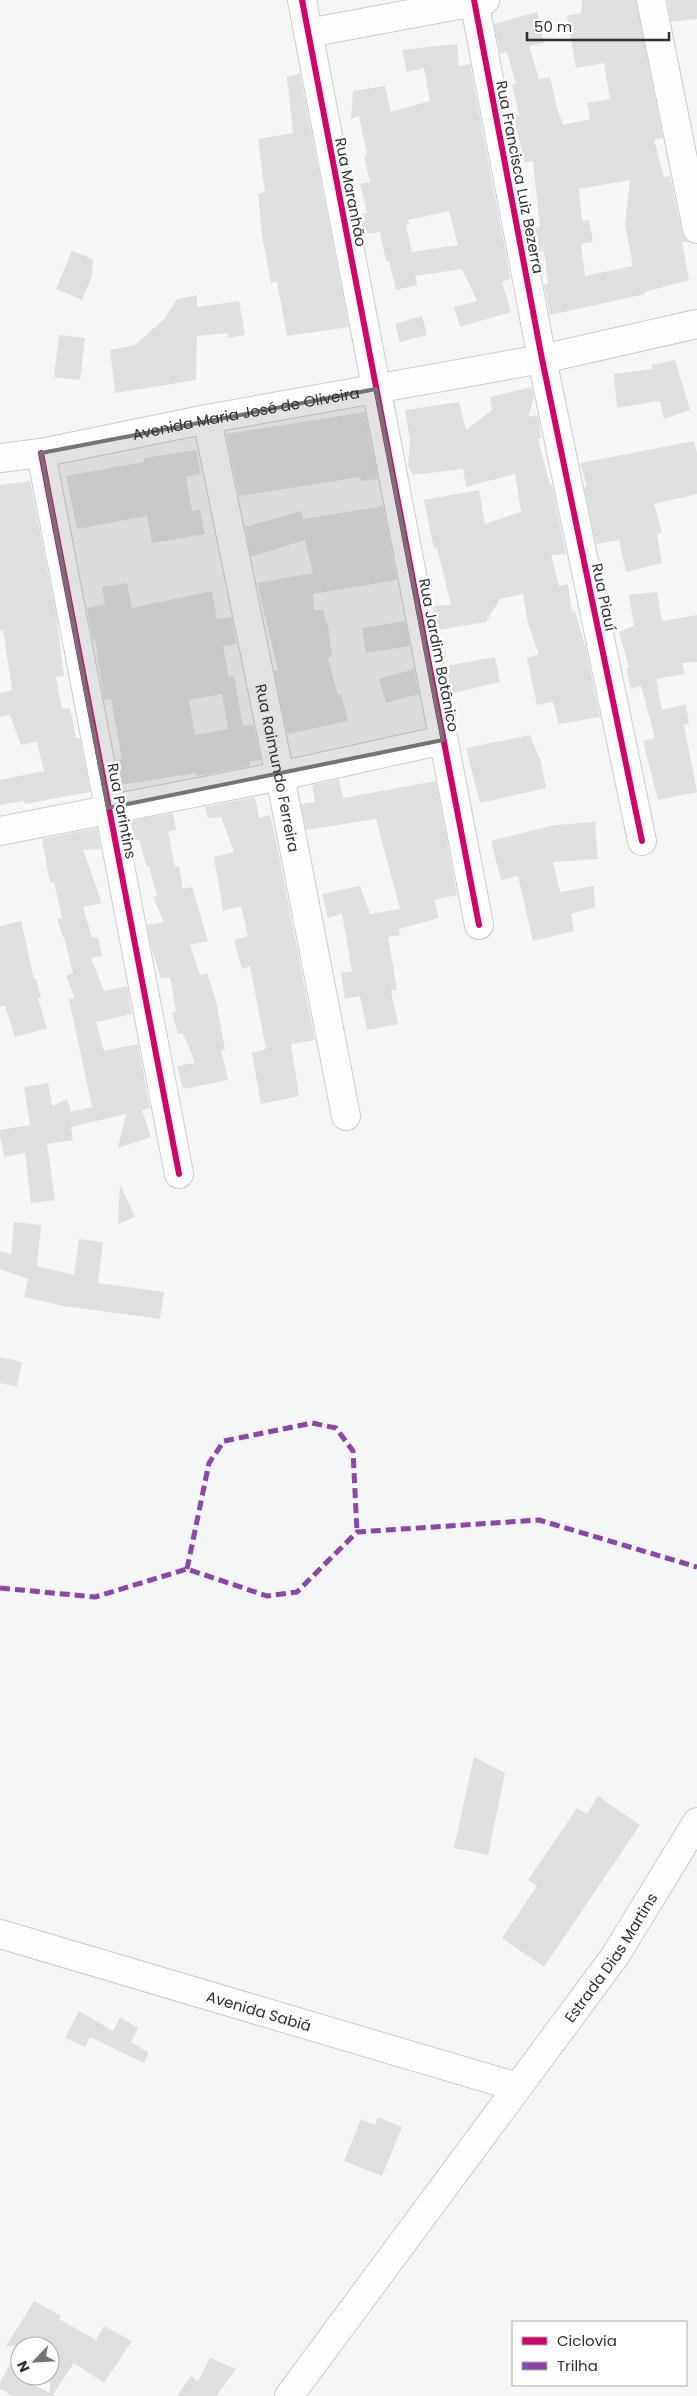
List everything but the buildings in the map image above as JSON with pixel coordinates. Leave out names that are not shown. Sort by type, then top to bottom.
[{"type":"street","name":"Rua Maranhão","points":[[302,0],[376,389]]},
{"type":"street","points":[[651,0],[697,229]]},
{"type":"street","points":[[308,33],[478,1]]},
{"type":"street","name":"Rua Francisca Luiz Bezerra","points":[[478,1],[542,359]]},
{"type":"street","name":"Avenida Maria José de Oliveira","points":[[0,458],[41,453],[207,419],[542,359],[697,324]]},
{"type":"street","name":"Rua Piauí","points":[[542,359],[642,841]]},
{"type":"street","name":"Rua Jardim Botânico","points":[[376,389],[479,925]]},
{"type":"street","name":"Rua Raimundo Ferreira","points":[[207,419],[280,776],[346,1116]]},
{"type":"street","name":"Rua Parintins","points":[[41,453],[179,1174]]},
{"type":"street","points":[[0,831],[108,808],[280,776],[443,740]]},
{"type":"street","name":"Estrada Dias Martins","points":[[289,2396],[615,1956],[697,1822]]},
{"type":"street","name":"Avenida Sabiá","points":[[0,1934],[517,2087]]},
{"type":"highlighted area","points":[[376,389],[443,740],[108,808],[41,453]]},
{"type":"marked path","points":[[187,1569],[209,1463],[224,1441],[312,1423],[336,1428],[353,1451],[357,1532]]},
{"type":"marked path","points":[[0,1588],[95,1597],[187,1569],[267,1596],[297,1592],[357,1532],[539,1520],[697,1567]]},
{"type":"cycle path","points":[[302,0],[479,925]]},
{"type":"cycle path","points":[[474,0],[542,359],[642,841]]},
{"type":"cycle path","points":[[41,453],[179,1174]]}]
